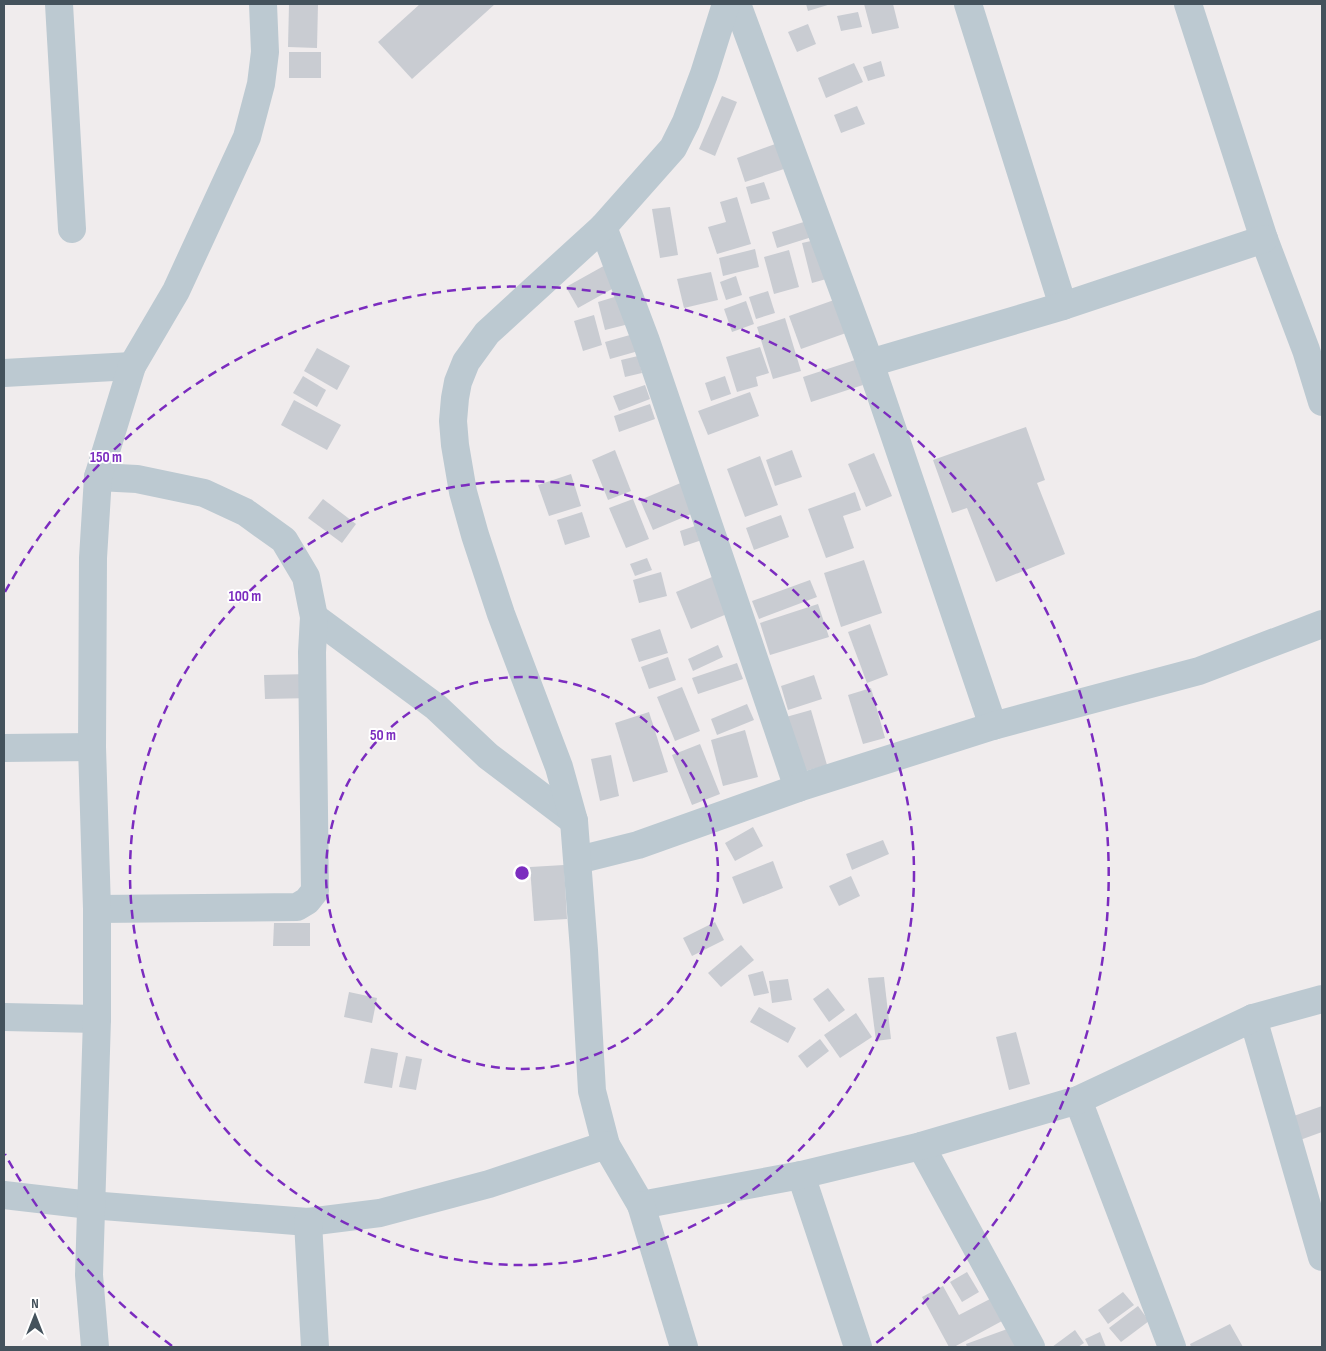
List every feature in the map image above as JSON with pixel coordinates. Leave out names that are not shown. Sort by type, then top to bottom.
[{"type":"street","points":[[59,4],[72,230]]},
{"type":"street","points":[[95,1347],[89,1275],[97,1019],[97,909],[92,747],[93,558],[98,477],[132,366],[176,291],[247,137],[261,84],[265,52],[263,4]]},
{"type":"street","points":[[684,1347],[641,1205],[606,1145],[592,1091],[574,821],[559,767],[501,614],[475,535],[463,492],[453,421],[458,382],[466,362],[487,333],[603,227],[673,148],[686,122],[704,74],[726,4]]},
{"type":"street","points":[[737,4],[870,362],[993,726]]},
{"type":"street","points":[[968,4],[1063,306]]},
{"type":"street","points":[[1188,4],[1264,240],[1306,350],[1322,402]]},
{"type":"street","points":[[603,227],[646,341],[798,788]]},
{"type":"street","points":[[870,362],[1063,306],[1264,240]]},
{"type":"street","points":[[4,373],[132,366]]},
{"type":"street","points":[[97,909],[297,907],[307,901],[315,891],[312,652],[314,617],[306,577],[284,540],[245,512],[204,493],[137,479],[98,477]]},
{"type":"street","points":[[314,617],[436,708],[488,756],[574,821]]},
{"type":"street","points":[[578,860],[638,845],[798,788],[993,726],[1200,672],[1322,624]]},
{"type":"street","points":[[4,748],[92,747]]},
{"type":"street","points":[[641,1205],[800,1175],[921,1146],[1078,1100],[1253,1018],[1322,999]]},
{"type":"street","points":[[4,1017],[97,1019]]},
{"type":"street","points":[[1253,1018],[1322,1258]]},
{"type":"street","points":[[1078,1100],[1172,1347]]},
{"type":"street","points":[[4,1195],[90,1205],[308,1222],[380,1213],[489,1184],[606,1145]]},
{"type":"street","points":[[921,1146],[1031,1347]]},
{"type":"street","points":[[800,1175],[858,1347]]},
{"type":"street","points":[[308,1222],[315,1347]]},
{"type":"building","points":[[289,4],[318,4],[317,48],[288,47]]},
{"type":"building","points":[[420,4],[495,4],[412,79],[378,42]]},
{"type":"building","points":[[806,4],[831,4],[808,11]]},
{"type":"building","points":[[864,4],[893,4],[899,28],[872,34]]},
{"type":"building","points":[[858,12],[862,27],[841,31],[837,16]]},
{"type":"building","points":[[808,24],[816,44],[797,52],[788,32]]},
{"type":"building","points":[[289,52],[321,52],[321,78],[289,78]]},
{"type":"building","points":[[881,61],[885,76],[868,81],[863,67]]},
{"type":"building","points":[[854,63],[863,82],[826,98],[818,78]]},
{"type":"building","points":[[722,96],[737,102],[715,156],[699,149]]},
{"type":"building","points":[[857,106],[865,124],[841,133],[834,115]]},
{"type":"building","points":[[778,143],[787,168],[745,182],[737,158]]},
{"type":"building","points":[[764,182],[770,199],[751,204],[746,187]]},
{"type":"building","points":[[737,197],[751,244],[717,254],[708,227],[726,222],[720,202]]},
{"type":"building","points":[[670,207],[678,255],[660,258],[652,209]]},
{"type":"building","points":[[810,220],[815,236],[777,248],[772,232]]},
{"type":"building","points":[[820,239],[830,278],[812,283],[802,243]]},
{"type":"building","points":[[755,249],[759,267],[723,276],[719,258]]},
{"type":"building","points":[[789,250],[799,287],[774,294],[764,257]]},
{"type":"building","points":[[609,263],[621,284],[578,308],[566,287]]},
{"type":"building","points":[[711,272],[718,300],[684,308],[677,279]]},
{"type":"building","points":[[736,276],[742,295],[726,300],[720,282]]},
{"type":"building","points":[[768,291],[775,313],[756,319],[749,297]]},
{"type":"building","points":[[621,295],[629,324],[605,330],[598,302]]},
{"type":"building","points":[[834,300],[846,333],[801,349],[789,316]]},
{"type":"building","points":[[746,301],[754,324],[732,332],[724,309]]},
{"type":"building","points":[[594,315],[602,345],[583,351],[574,321]]},
{"type":"building","points":[[785,318],[801,371],[773,379],[757,327]]},
{"type":"building","points":[[637,333],[642,350],[610,359],[605,342]]},
{"type":"building","points":[[760,347],[769,373],[756,377],[758,386],[737,392],[726,357]]},
{"type":"building","points":[[317,348],[350,366],[337,390],[304,371]]},
{"type":"building","points":[[638,356],[642,373],[625,377],[621,360]]},
{"type":"building","points":[[855,360],[863,385],[811,402],[803,377]]},
{"type":"building","points":[[303,376],[326,390],[317,407],[293,393]]},
{"type":"building","points":[[725,376],[731,394],[711,401],[705,383]]},
{"type":"building","points":[[645,385],[650,399],[619,411],[613,396]]},
{"type":"building","points":[[750,392],[759,416],[708,435],[698,411]]},
{"type":"building","points":[[294,400],[341,425],[327,450],[281,425]]},
{"type":"building","points":[[650,404],[655,419],[619,432],[614,416]]},
{"type":"building","points":[[1026,427],[1045,480],[1037,483],[1065,554],[996,582],[967,508],[952,513],[933,460]]},
{"type":"building","points":[[615,450],[631,491],[608,500],[592,460]]},
{"type":"building","points":[[792,450],[802,477],[775,486],[766,460]]},
{"type":"building","points":[[874,453],[892,496],[866,507],[848,464]]},
{"type":"building","points":[[760,456],[778,505],[745,517],[727,469]]},
{"type":"building","points":[[571,474],[581,506],[549,516],[538,485]]},
{"type":"building","points":[[683,482],[696,512],[653,530],[640,500]]},
{"type":"building","points":[[855,492],[861,510],[843,516],[854,548],[826,558],[808,509]]},
{"type":"building","points":[[323,499],[356,524],[342,543],[308,518]]},
{"type":"building","points":[[633,499],[649,539],[626,548],[609,508]]},
{"type":"building","points":[[582,512],[590,537],[565,545],[557,520]]},
{"type":"building","points":[[781,515],[789,537],[754,550],[746,528]]},
{"type":"building","points":[[701,524],[705,539],[684,546],[680,531]]},
{"type":"building","points":[[647,558],[652,570],[635,576],[630,564]]},
{"type":"building","points":[[864,560],[882,613],[841,627],[824,573]]},
{"type":"building","points":[[661,572],[667,596],[639,603],[633,580]]},
{"type":"building","points":[[712,577],[727,614],[691,629],[676,592]]},
{"type":"building","points":[[810,580],[817,597],[759,619],[752,601]]},
{"type":"building","points":[[818,604],[829,637],[770,655],[760,623]]},
{"type":"building","points":[[870,624],[888,675],[867,683],[848,632]]},
{"type":"building","points":[[660,629],[668,653],[639,662],[631,639]]},
{"type":"building","points":[[718,645],[723,657],[693,671],[688,659]]},
{"type":"building","points":[[668,657],[676,680],[649,689],[641,667]]},
{"type":"building","points":[[737,663],[743,679],[698,694],[692,678]]},
{"type":"building","points":[[311,674],[312,698],[265,699],[264,675]]},
{"type":"building","points":[[814,675],[822,699],[788,710],[781,686]]},
{"type":"building","points":[[682,687],[700,731],[675,741],[657,697]]},
{"type":"building","points":[[871,688],[885,738],[863,744],[848,695]]},
{"type":"building","points":[[747,704],[754,720],[717,735],[711,719]]},
{"type":"building","points":[[811,710],[827,765],[802,772],[786,717]]},
{"type":"building","points":[[649,712],[668,772],[633,782],[615,723]]},
{"type":"building","points":[[745,730],[758,777],[723,786],[711,740]]},
{"type":"building","points":[[700,744],[720,794],[692,805],[672,755]]},
{"type":"building","points":[[611,755],[619,796],[600,801],[591,759]]},
{"type":"building","points":[[753,827],[763,846],[735,861],[725,843]]},
{"type":"building","points":[[883,840],[889,854],[852,870],[846,854]]},
{"type":"building","points":[[773,861],[783,888],[743,904],[732,877]]},
{"type":"building","points":[[564,865],[567,919],[534,921],[530,867]]},
{"type":"building","points":[[851,876],[860,896],[839,906],[829,886]]},
{"type":"building","points":[[715,922],[724,940],[692,956],[683,938]]},
{"type":"building","points":[[274,923],[310,923],[310,946],[273,946]]},
{"type":"building","points":[[741,945],[754,960],[721,987],[708,973]]},
{"type":"building","points":[[763,971],[769,993],[754,996],[748,975]]},
{"type":"building","points":[[884,977],[891,1039],[876,1041],[868,978]]},
{"type":"building","points":[[788,979],[792,1000],[772,1003],[769,981]]},
{"type":"building","points":[[828,988],[845,1010],[829,1022],[813,999]]},
{"type":"building","points":[[349,992],[377,998],[372,1023],[344,1017]]},
{"type":"building","points":[[759,1007],[796,1028],[788,1043],[750,1022]]},
{"type":"building","points":[[856,1013],[872,1037],[840,1058],[824,1035]]},
{"type":"building","points":[[1016,1032],[1030,1084],[1009,1090],[996,1037]]},
{"type":"building","points":[[820,1039],[829,1051],[807,1068],[798,1056]]},
{"type":"building","points":[[371,1048],[398,1053],[392,1088],[364,1083]]},
{"type":"building","points":[[406,1056],[422,1059],[416,1090],[399,1087]]},
{"type":"building","points":[[1322,1106],[1322,1132],[1300,1140],[1291,1117]]},
{"type":"building","points":[[967,1272],[979,1292],[962,1302],[950,1282]]},
{"type":"building","points":[[943,1286],[959,1315],[990,1299],[1002,1321],[954,1347],[949,1347],[922,1297]]},
{"type":"building","points":[[1123,1292],[1134,1305],[1108,1324],[1098,1310]]},
{"type":"building","points":[[1138,1306],[1149,1321],[1121,1342],[1109,1328]]},
{"type":"building","points":[[1230,1324],[1243,1347],[1191,1347],[1190,1344]]},
{"type":"building","points":[[1010,1328],[1017,1347],[967,1347],[966,1344]]},
{"type":"building","points":[[1075,1330],[1084,1343],[1078,1347],[1052,1347]]},
{"type":"building","points":[[1100,1332],[1106,1347],[1089,1347],[1085,1339]]}]
